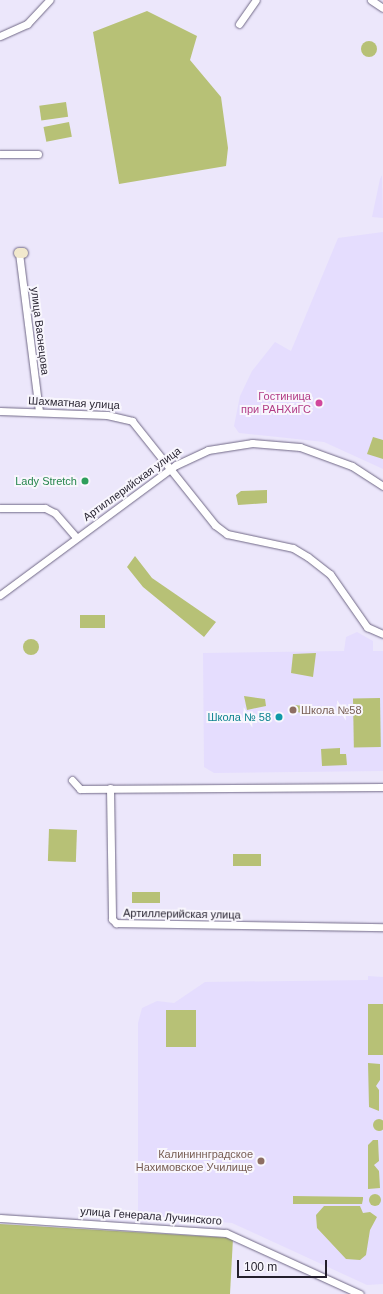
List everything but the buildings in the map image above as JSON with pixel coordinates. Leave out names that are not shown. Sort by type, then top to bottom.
[{"type":"street","points":[[0,36],[27,24],[49,0]]},
{"type":"street","points":[[239,24],[256,0]]},
{"type":"street","points":[[371,0],[383,8]]},
{"type":"street","points":[[0,154],[18,151],[38,154]]},
{"type":"street","name":"улица Васнецова","points":[[21,253],[39,411]]},
{"type":"street","name":"Шахматная улица","points":[[0,411],[39,411],[126,418],[168,470],[227,534],[293,548],[318,563],[330,574],[357,618],[367,628],[383,634]]},
{"type":"street","name":"Артиллерийская улица","points":[[0,595],[168,470],[208,450],[237,444],[278,444],[330,456],[383,486]]},
{"type":"street","points":[[0,508],[45,508],[55,513],[76,537]]},
{"type":"street","points":[[72,780],[80,789],[196,786],[383,787]]},
{"type":"street","name":"Артиллерийская улица","points":[[110,788],[112,919],[116,923],[383,927]]},
{"type":"street","name":"улица Генерала Лучинского","points":[[0,1218],[226,1233],[360,1294]]},
{"type":"shaded area","points":[[382,175],[383,218],[372,217],[380,179]]},
{"type":"shaded area","points":[[383,232],[383,469],[324,442],[239,433],[234,426],[240,396],[252,371],[275,342],[291,351],[338,238]]},
{"type":"shaded area","name":"Школа №58","points":[[357,632],[373,641],[373,651],[383,651],[383,771],[214,773],[204,767],[203,653],[344,651],[346,637]]},
{"type":"shaded area","name":"Калининнградское Нахимовское Училище","points":[[368,976],[383,977],[383,1284],[367,1285],[232,1223],[138,1215],[138,1023],[142,1008],[157,1001],[174,1003],[205,982],[368,980]]},
{"type":"green space","points":[[147,11],[197,36],[190,60],[221,97],[228,148],[226,166],[119,184],[93,32]]},
{"type":"green space","points":[[366,41],[372,41],[377,46],[375,55],[372,57],[366,57],[361,52],[361,46]]},
{"type":"green space","points":[[66,102],[68,117],[41,121],[39,106]]},
{"type":"green space","points":[[69,122],[72,137],[46,142],[43,127]]},
{"type":"green space","points":[[373,437],[383,440],[383,459],[367,454]]},
{"type":"green space","points":[[267,490],[267,503],[238,505],[236,495],[241,491]]},
{"type":"green space","points":[[135,556],[152,578],[216,622],[204,637],[143,587],[127,567]]},
{"type":"green space","points":[[80,615],[105,615],[105,628],[80,628]]},
{"type":"green space","points":[[31,639],[38,644],[39,647],[34,654],[31,655],[24,650],[23,647],[28,640]]},
{"type":"green space","points":[[316,653],[313,677],[291,673],[293,654]]},
{"type":"green space","points":[[244,696],[265,699],[266,706],[247,710]]},
{"type":"green space","points":[[353,698],[380,698],[381,747],[354,747]]},
{"type":"green space","points":[[295,705],[314,707],[312,716],[294,711]]},
{"type":"green space","points":[[340,748],[340,754],[346,754],[347,765],[322,766],[321,749]]},
{"type":"green space","points":[[49,829],[77,830],[76,862],[48,861]]},
{"type":"green space","points":[[233,854],[261,854],[261,866],[233,866]]},
{"type":"green space","points":[[132,892],[160,892],[160,903],[132,903]]},
{"type":"green space","points":[[368,1004],[383,1004],[383,1055],[368,1055]]},
{"type":"green space","points":[[166,1010],[196,1010],[196,1047],[166,1047]]},
{"type":"green space","points":[[368,1063],[380,1064],[380,1080],[376,1086],[379,1090],[379,1111],[369,1107]]},
{"type":"green space","points":[[381,1119],[384,1120],[384,1130],[377,1131],[374,1130],[373,1123],[374,1120]]},
{"type":"green space","points":[[373,1140],[378,1140],[379,1161],[374,1165],[379,1171],[380,1188],[368,1189],[368,1145]]},
{"type":"green space","points":[[373,1194],[377,1194],[381,1200],[377,1206],[373,1206],[369,1202],[369,1198]]},
{"type":"green space","points":[[293,1196],[363,1197],[363,1199],[362,1204],[293,1204]]},
{"type":"green space","points":[[324,1206],[360,1206],[363,1213],[370,1212],[377,1217],[370,1230],[366,1255],[360,1260],[346,1259],[317,1228],[316,1215]]},
{"type":"green space","points":[[0,1224],[233,1238],[230,1294],[0,1294]]},
{"type":"place","name":"Гостиница при РАНХиГС","points":[[319,403]]},
{"type":"place","name":"Lady Stretch","points":[[85,481]]},
{"type":"place","name":"Школа №58","points":[[293,710]]},
{"type":"place","name":"Школа № 58","points":[[279,717]]},
{"type":"place","name":"Калининнградское Нахимовское Училище","points":[[261,1161]]}]
